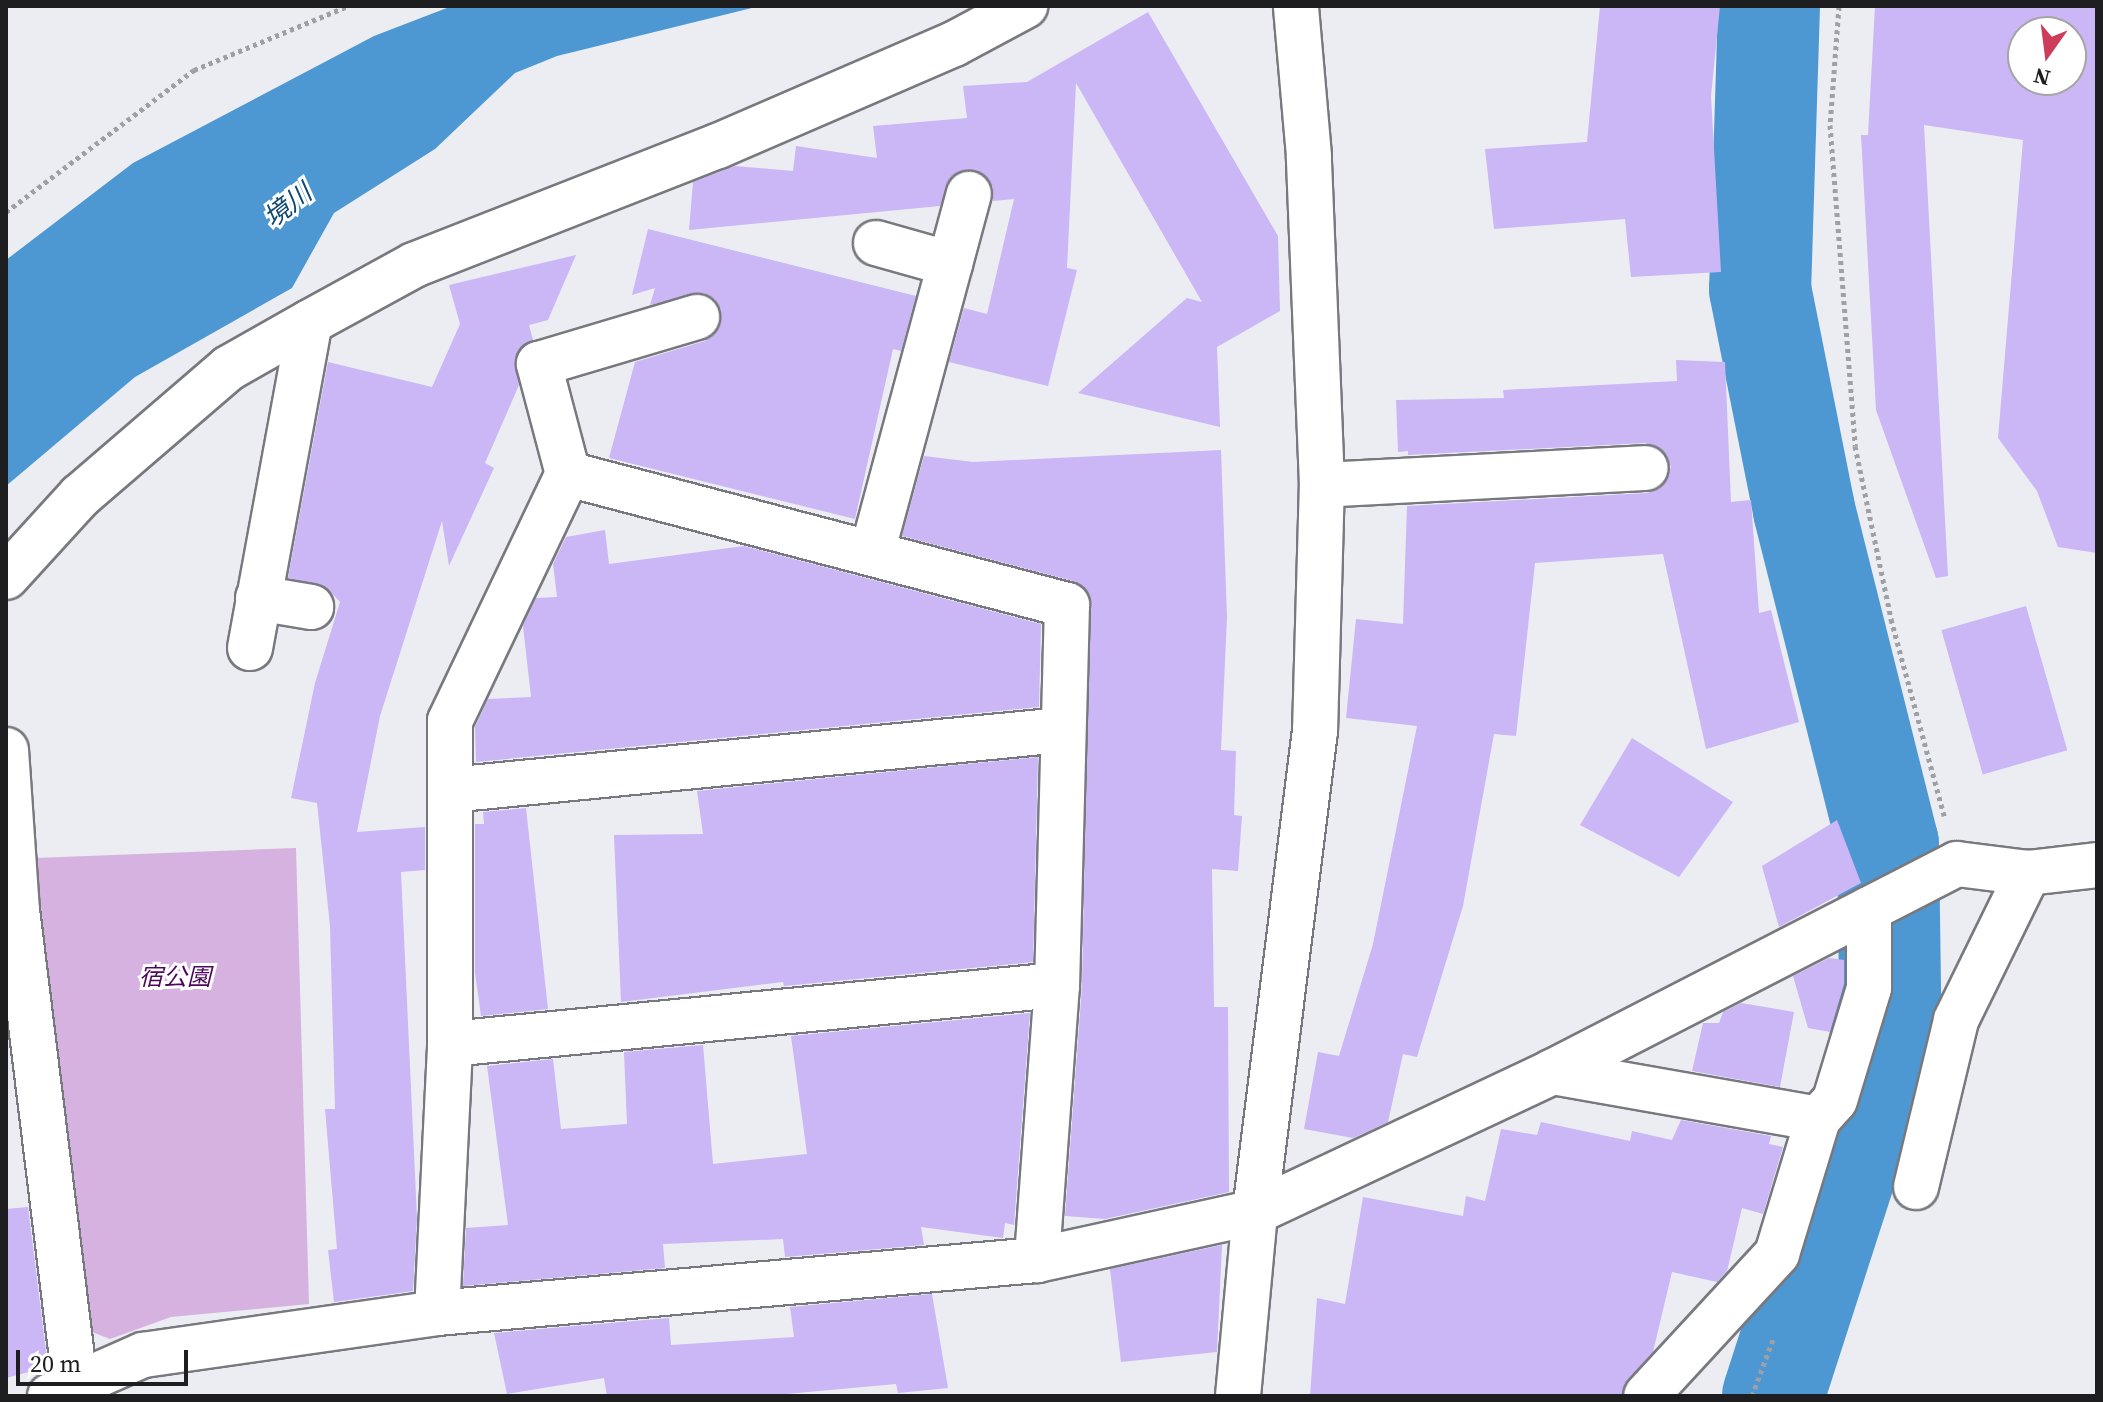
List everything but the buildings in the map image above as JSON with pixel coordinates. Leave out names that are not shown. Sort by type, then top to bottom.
[{"type":"street","points":[[6,577],[80,496],[229,368],[310,322],[414,265],[718,146],[954,44],[1025,6]]},
{"type":"street","points":[[1238,1396],[1255,1212],[1315,732],[1322,485],[1309,156],[1296,6]]},
{"type":"street","points":[[872,553],[969,194]]},
{"type":"street","points":[[876,243],[950,264]]},
{"type":"street","points":[[437,1313],[450,1044],[450,721],[568,474],[539,364],[697,317]]},
{"type":"street","points":[[250,648],[310,322]]},
{"type":"street","points":[[1322,485],[1646,468]]},
{"type":"street","points":[[568,474],[1067,605],[1057,985],[1037,1260]]},
{"type":"street","points":[[258,598],[311,607]]},
{"type":"street","points":[[450,790],[1062,730]]},
{"type":"street","points":[[6,750],[17,910],[75,1349],[67,1392]]},
{"type":"street","points":[[67,1392],[143,1355],[437,1313],[1037,1260],[1255,1212],[1552,1072],[1957,864],[2028,873],[2097,865]]},
{"type":"street","points":[[1916,1187],[1956,1020],[2028,873]]},
{"type":"street","points":[[1646,1396],[1777,1254],[1818,1119],[1835,1100],[1869,988],[1869,909]]},
{"type":"street","points":[[450,1044],[1057,985]]},
{"type":"street","points":[[1552,1072],[1818,1119]]},
{"type":"path","points":[[6,212],[194,70],[348,6]]},
{"type":"path","points":[[1839,6],[1830,125],[1855,446],[1891,619],[1957,864]]},
{"type":"green space","name":"宿公園","points":[[296,848],[309,1304],[171,1317],[110,1339],[92,1332],[35,858]]},
{"type":"water","name":"境川","points":[[452,6],[760,6],[557,56],[515,73],[435,149],[334,213],[292,288],[135,377],[6,486],[6,260],[133,163],[374,36]]},
{"type":"waterway","points":[[1769,6],[1760,289],[1804,510],[1888,844],[1890,994],[1866,1108],[1773,1396]]}]
